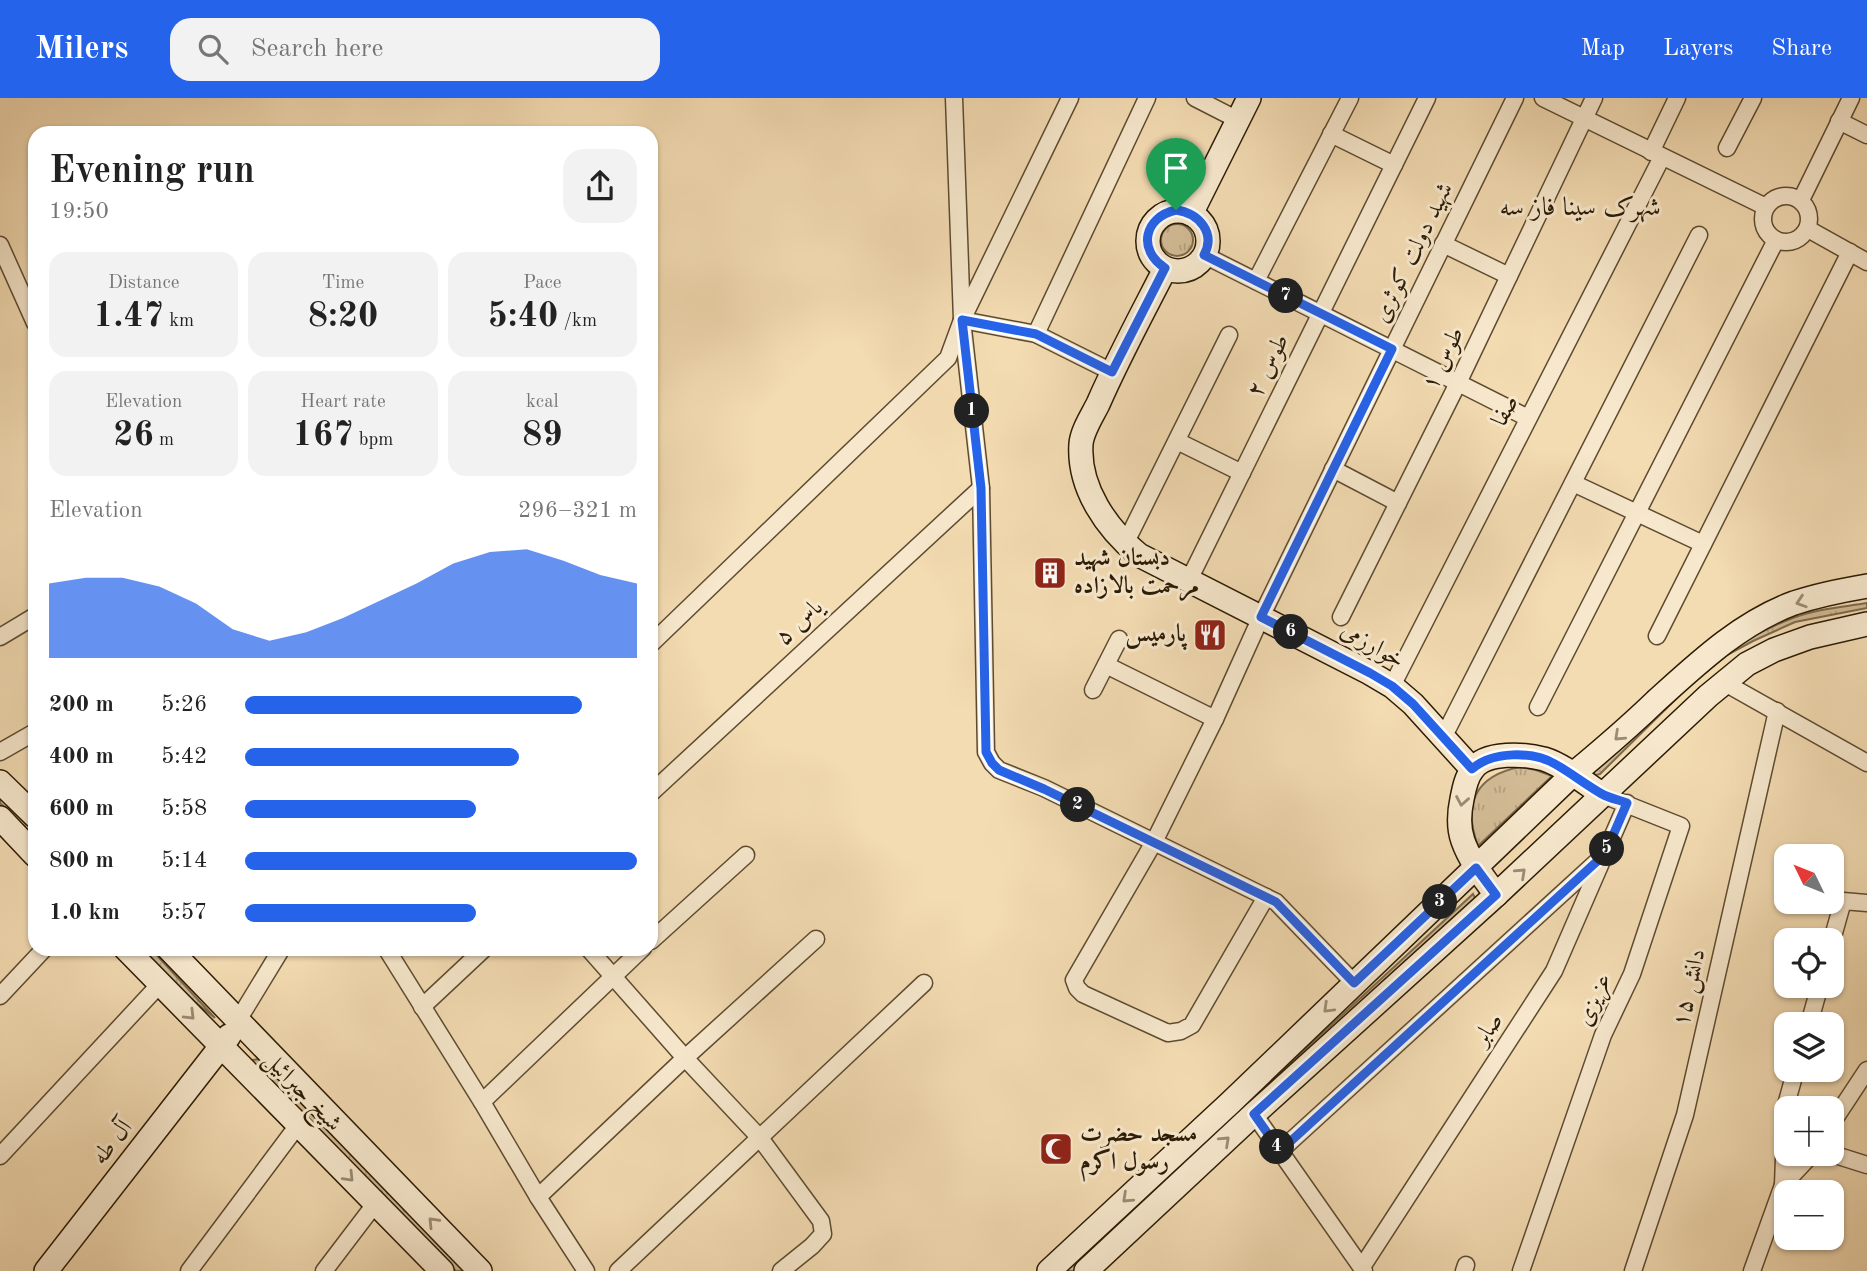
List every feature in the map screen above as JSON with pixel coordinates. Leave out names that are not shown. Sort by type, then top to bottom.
[{"type":"street","points":[[954,98],[962,320],[981,488],[986,752],[999,770],[1044,789],[1276,902],[1354,983]]},
{"type":"street","points":[[658,637],[947,358],[962,320],[1070,98]]},
{"type":"street","points":[[1036,334],[1147,98]]},
{"type":"street","points":[[1195,98],[1238,120]]},
{"type":"street","points":[[1191,214],[1249,98]]},
{"type":"street","points":[[1256,281],[1350,98]]},
{"type":"street","name":"طوس ۲","points":[[1189,580],[1427,98]]},
{"type":"street","name":"شهید دولت کوثری","points":[[1266,897],[1192,1025],[1181,1031],[1168,1033],[1077,988],[1074,980],[1154,842],[1515,98]]},
{"type":"street","points":[[1543,98],[1766,207]]},
{"type":"street","name":"طوس ۱","points":[[1341,617],[1458,383],[1594,98]]},
{"type":"street","name":"صفا","points":[[1392,686],[1528,418],[1656,154],[1676,98]]},
{"type":"street","points":[[1727,148],[1753,98]]},
{"type":"street","points":[[1801,200],[1850,98]]},
{"type":"street","points":[[1839,121],[1867,135]]},
{"type":"street","points":[[1331,134],[1394,165]]},
{"type":"street","points":[[1786,195],[1801,200],[1810,213],[1808,229],[1798,240],[1776,240],[1763,222],[1766,207],[1777,197],[1786,195]]},
{"type":"street","points":[[1176,210],[1191,214],[1207,231],[1208,241],[1204,255],[1194,267],[1185,271],[1165,268],[1151,255],[1148,235],[1152,225],[1167,212],[1176,210]]},
{"type":"street","points":[[1808,229],[1867,262]]},
{"type":"street","points":[[1442,735],[1448,728],[1699,235]]},
{"type":"street","points":[[1538,707],[1776,240]]},
{"type":"street","points":[[1443,244],[1509,276]]},
{"type":"street","points":[[0,245],[28,307]]},
{"type":"street","points":[[1657,636],[1850,252]]},
{"type":"street","points":[[1204,255],[1528,418]]},
{"type":"street","name":"خوارزمی","points":[[1165,268],[1112,372],[1081,441],[1082,463],[1094,501],[1125,544],[1139,555],[1392,686],[1413,704],[1472,769]]},
{"type":"street","points":[[962,320],[1036,334],[1112,372]]},
{"type":"street","points":[[1125,544],[1229,335]]},
{"type":"street","points":[[1177,441],[1242,473]]},
{"type":"street","points":[[1333,469],[1398,503]]},
{"type":"street","points":[[1573,483],[1703,544]]},
{"type":"street","name":"یاس ۵","points":[[658,787],[981,488]]},
{"type":"street","points":[[1049,1271],[1230,1103],[1572,775],[1610,745],[1692,667],[1742,630],[1793,603],[1867,586]]},
{"type":"street","points":[[0,637],[28,620]]},
{"type":"street","points":[[1086,1271],[1254,1114],[1496,895],[1708,696],[1747,664],[1774,650],[1810,637],[1867,624]]},
{"type":"street","points":[[1093,690],[1119,639]]},
{"type":"street","points":[[1106,665],[1215,719]]},
{"type":"street","points":[[1725,683],[1867,763]]},
{"type":"street","name":"دانش ۱۵","points":[[1633,1271],[1685,1115],[1777,711]]},
{"type":"street","points":[[0,752],[28,736]]},
{"type":"street","points":[[1496,895],[1476,868],[1463,840],[1460,826],[1463,792],[1472,769],[1486,760],[1501,756],[1543,759],[1603,795]]},
{"type":"street","points":[[0,782],[28,809]]},
{"type":"street","name":"عزیزی","points":[[1521,1271],[1603,1035],[1632,974],[1681,826],[1603,795]]},
{"type":"street","name":"صابر","points":[[1363,1269],[1554,971],[1627,803]]},
{"type":"street","points":[[3,828],[28,849]]},
{"type":"street","points":[[1280,1151],[1605,854]]},
{"type":"street","points":[[658,935],[746,855]]},
{"type":"street","points":[[1835,928],[1843,901],[1867,903]]},
{"type":"street","points":[[538,1197],[816,939]]},
{"type":"street","points":[[0,996],[38,956]]},
{"type":"street","name":"شیخ جبرائیل","points":[[133,956],[442,1271]]},
{"type":"street","name":"شیخ جبرائیل","points":[[175,956],[480,1271]]},
{"type":"street","points":[[237,1022],[277,956]]},
{"type":"street","points":[[391,956],[586,1271]]},
{"type":"street","points":[[422,1007],[476,956]]},
{"type":"street","points":[[595,956],[760,1138],[821,1221],[822,1234],[781,1271]]},
{"type":"street","points":[[482,1102],[634,956]]},
{"type":"street","points":[[618,1271],[923,983]]},
{"type":"street","points":[[0,1156],[160,984]]},
{"type":"street","name":"آل طه","points":[[46,1271],[221,1047],[237,1022]]},
{"type":"street","points":[[1844,1104],[1867,1070]]},
{"type":"street","points":[[1783,1180],[1786,1105],[1792,1082]]},
{"type":"street","points":[[1254,1114],[1363,1269]]},
{"type":"street","points":[[188,1271],[298,1125]]},
{"type":"street","points":[[1844,1158],[1867,1165]]},
{"type":"street","points":[[1788,1180],[1801,1166]]},
{"type":"street","points":[[324,1271],[374,1204]]},
{"type":"street","points":[[1752,1271],[1774,1210]]},
{"type":"green space","points":[[1177,224],[1188,229],[1193,240],[1188,251],[1177,256],[1166,251],[1161,240],[1166,229]]},
{"type":"green space","points":[[1867,603],[1867,608],[1795,622],[1727,655],[1688,687],[1600,774],[1593,773],[1687,683],[1737,646],[1802,615]]},
{"type":"green space","points":[[1520,767],[1552,776],[1478,846],[1472,818],[1476,794],[1492,777]]},
{"type":"green space","points":[[0,791],[28,820],[28,832],[27,832],[0,803]]},
{"type":"green space","points":[[1473,894],[1475,898],[1471,905],[1075,1271],[1065,1271]]},
{"type":"green space","points":[[148,956],[157,956],[215,1018],[181,991]]},
{"type":"green space","points":[[260,1059],[467,1271],[456,1271],[258,1069],[252,1060]]},
{"type":"place","name":"دبستان شهید مرحمت بالازاده","points":[[1050,573]]},
{"type":"place","name":"پارمیس","points":[[1210,635]]},
{"type":"place","name":"مسجد حضرت رسول اکرم","points":[[1056,1149]]},
{"type":"district","name":"شهرک سینا فاز سه","points":[[1580,208]]},
{"type":"route","points":[[1176,210],[1195,216],[1207,231],[1207,251],[1204,255],[1392,349],[1261,617],[1392,686],[1413,704],[1472,769],[1486,760],[1501,756],[1543,759],[1603,795],[1627,803],[1605,854],[1280,1151],[1254,1114],[1496,895],[1476,868],[1354,983],[1276,902],[1044,789],[999,770],[986,752],[981,488],[962,320],[1036,334],[1112,372],[1165,268],[1151,255],[1148,235],[1158,218],[1176,210]]}]
